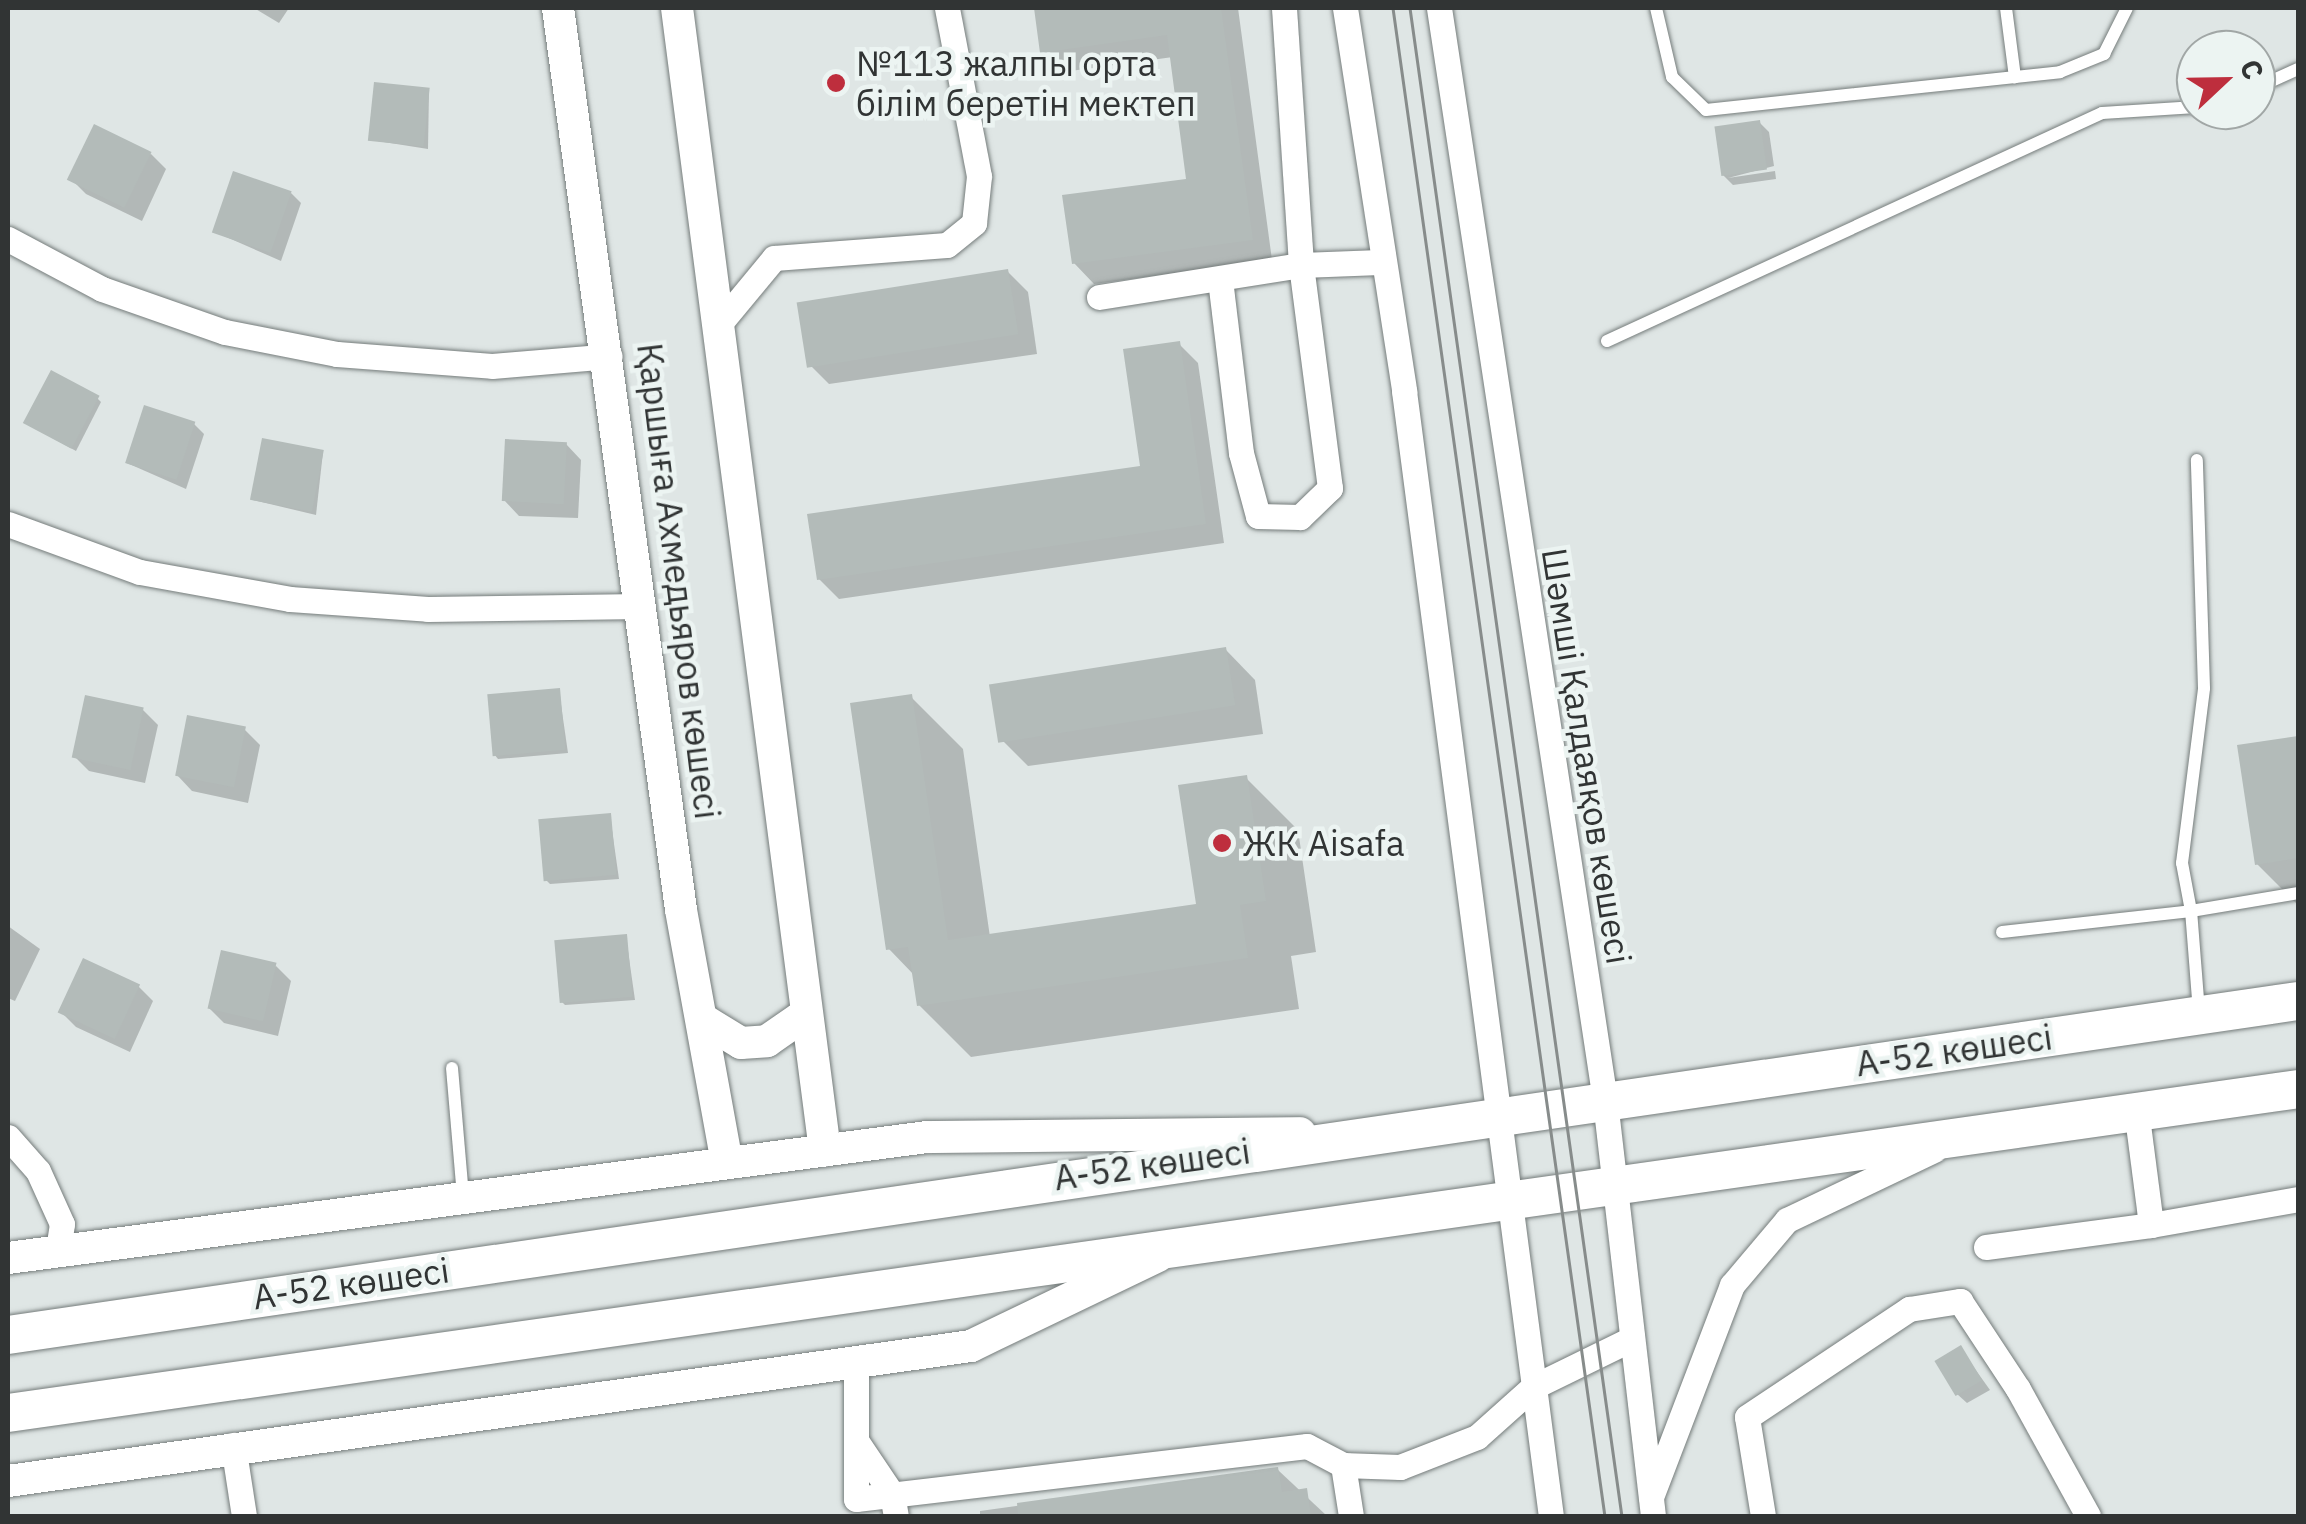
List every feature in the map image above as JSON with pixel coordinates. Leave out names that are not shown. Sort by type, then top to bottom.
[{"type":"main road","name":"А-52 көшесі","points":[[8,1335],[1379,1131],[2298,1001]]},
{"type":"main road","points":[[8,1413],[1510,1199],[1613,1189],[1980,1129],[2298,1088]]},
{"type":"street","name":"Қаршыға Ахмедьяров көшесі","points":[[558,8],[610,356],[681,910],[727,1162]]},
{"type":"street","name":"Қаршыға Ахмедьяров көшесі","points":[[677,8],[807,978],[804,1016],[825,1150]]},
{"type":"street","points":[[721,322],[774,258],[947,246],[974,223],[979,176],[948,8]]},
{"type":"street","points":[[1220,278],[1240,452],[1258,516],[1300,517],[1330,488],[1301,265],[1284,8]]},
{"type":"street","points":[[1345,8],[1380,262],[1404,392],[1551,1516]]},
{"type":"street","name":"Шәмші Қалдаяқов көшесі","points":[[1439,8],[1605,1101],[1651,1508]]},
{"type":"street","points":[[8,239],[102,288],[225,332],[336,354],[492,366],[610,356]]},
{"type":"street","points":[[1098,297],[1301,265],[1380,262]]},
{"type":"street","points":[[8,524],[140,572],[290,599],[428,609],[642,606]]},
{"type":"street","points":[[704,1020],[741,1043],[767,1041],[804,1016]]},
{"type":"street","points":[[2136,1109],[2151,1226]]},
{"type":"street","points":[[1651,1508],[1732,1285],[1787,1220],[1980,1129]]},
{"type":"street","points":[[8,1258],[927,1137],[1379,1131]]},
{"type":"street","points":[[8,1137],[38,1172],[62,1224],[58,1249]]},
{"type":"street","points":[[1986,1247],[2151,1226],[2298,1199]]},
{"type":"street","points":[[8,1482],[233,1445],[970,1346],[1170,1249]]},
{"type":"street","points":[[1763,1516],[1747,1416],[1909,1309],[1960,1302],[2018,1389],[2088,1516]]},
{"type":"street","points":[[856,1364],[857,1508],[1307,1446],[1343,1464],[1400,1467],[1476,1437],[1533,1387],[1629,1340]]},
{"type":"street","points":[[857,1442],[894,1505]]},
{"type":"street","points":[[233,1445],[244,1516]]},
{"type":"street","points":[[1343,1464],[1352,1516]]},
{"type":"lane","points":[[1656,8],[1672,77],[1706,110],[2060,72],[2104,54],[2127,8]]},
{"type":"lane","points":[[2006,8],[2015,77]]},
{"type":"lane","points":[[1607,342],[2102,112],[2176,108]]},
{"type":"lane","points":[[2198,460],[2204,688],[2182,863],[2191,911],[2200,1015]]},
{"type":"lane","points":[[2002,932],[2191,911],[2298,893]]},
{"type":"lane","points":[[452,1068],[463,1196]]},
{"type":"building","points":[[1034,8],[1221,8],[1253,240],[1072,264],[1062,195],[1186,179],[1167,35],[1040,53]]},
{"type":"building","points":[[374,82],[430,88],[424,147],[368,141]]},
{"type":"building","points":[[1760,120],[1767,170],[1721,176],[1714,126]]},
{"type":"building","points":[[94,124],[152,152],[124,208],[67,180]]},
{"type":"building","points":[[233,171],[292,191],[270,253],[212,232]]},
{"type":"building","points":[[1008,269],[1018,334],[807,368],[797,302]]},
{"type":"building","points":[[1180,341],[1206,524],[817,580],[807,514],[1140,466],[1123,349]]},
{"type":"building","points":[[51,370],[100,396],[71,449],[23,423]]},
{"type":"building","points":[[144,405],[195,422],[177,480],[125,463]]},
{"type":"building","points":[[262,438],[324,450],[312,512],[250,500]]},
{"type":"building","points":[[505,439],[567,442],[564,504],[502,501]]},
{"type":"building","points":[[1226,647],[1235,705],[998,743],[989,685]]},
{"type":"building","points":[[560,688],[565,750],[493,756],[487,694]]},
{"type":"building","name":"ЖК Aisafa","points":[[912,694],[948,940],[1196,904],[1178,785],[1247,775],[1266,901],[1240,905],[1248,958],[917,1006],[908,947],[886,950],[850,703]]},
{"type":"building","points":[[85,695],[144,707],[130,770],[72,758]]},
{"type":"building","points":[[187,715],[246,726],[234,787],[175,776]]},
{"type":"building","points":[[2298,736],[2298,858],[2255,865],[2237,745]]},
{"type":"building","points":[[611,813],[616,875],[544,881],[538,819]]},
{"type":"building","points":[[627,934],[632,997],[560,1003],[554,940]]},
{"type":"building","points":[[221,950],[277,963],[263,1021],[208,1008]]},
{"type":"building","points":[[83,958],[140,985],[115,1039],[58,1012]]},
{"type":"building","points":[[1961,1345],[1982,1380],[1956,1396],[1934,1361]]},
{"type":"building","points":[[1278,1467],[1282,1492],[1307,1488],[1311,1516],[1018,1516],[1017,1503]]},
{"type":"tram line","points":[[1393,8],[1605,1516]]},
{"type":"tram line","points":[[1410,8],[1622,1516]]},
{"type":"place","name":"№113 жалпы орта білім беретін мектеп","points":[[836,83]]},
{"type":"place","name":"ЖК Aisafa","points":[[1222,843]]}]
